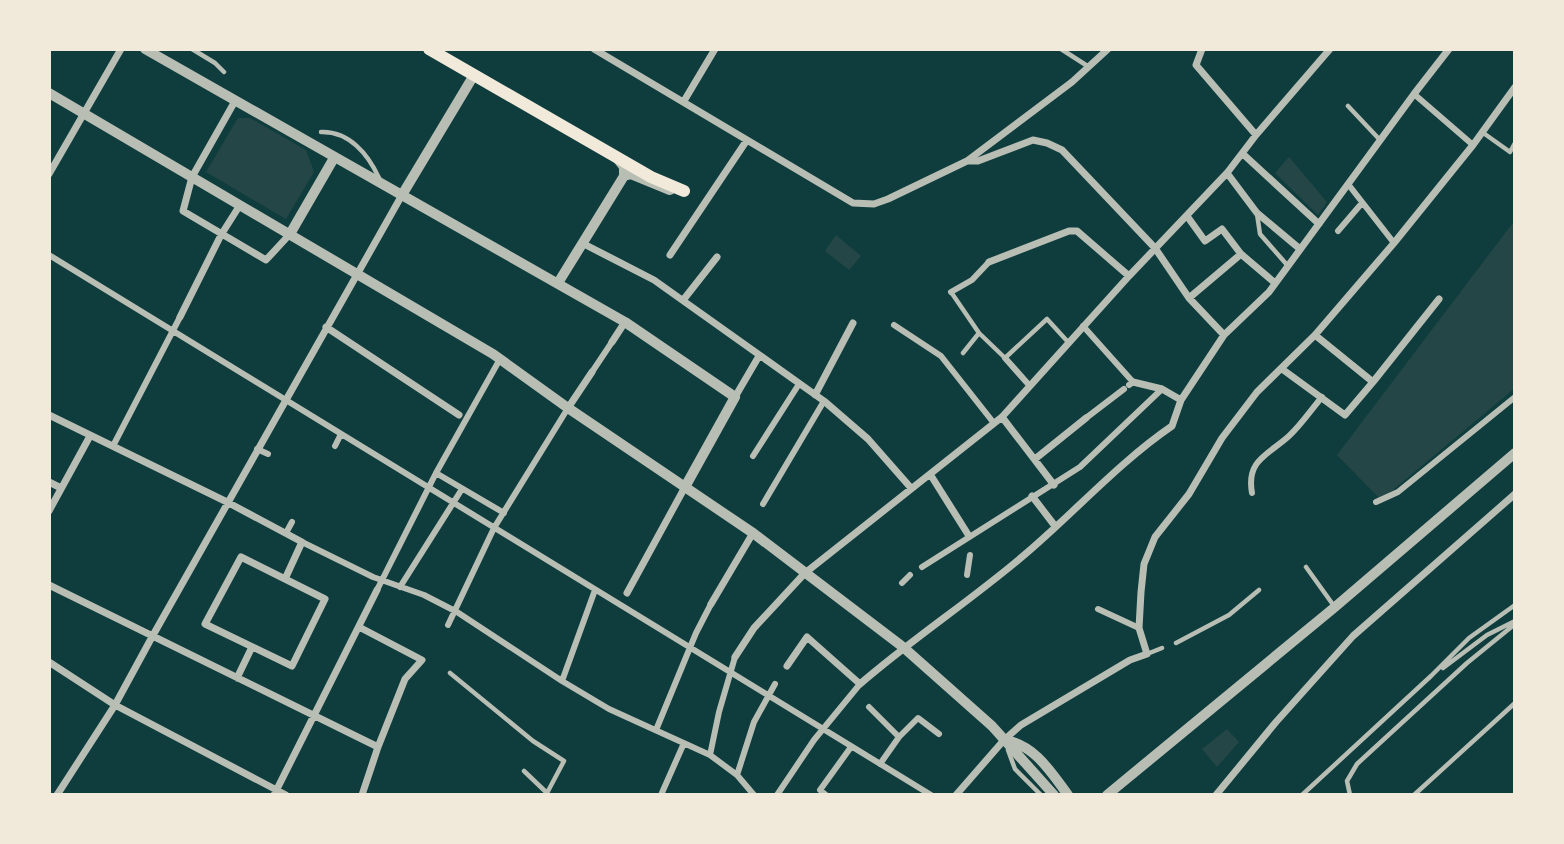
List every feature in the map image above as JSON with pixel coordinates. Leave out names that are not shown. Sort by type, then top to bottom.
[{"type":"main road","points":[[429,49],[651,177],[684,191]]},
{"type":"street","points":[[49,174],[121,49]]},
{"type":"street","points":[[145,49],[558,283],[625,323],[735,397]]},
{"type":"street","points":[[594,49],[853,202],[874,204],[967,161],[1072,82],[1108,49]]},
{"type":"street","points":[[684,101],[715,49]]},
{"type":"street","points":[[1202,49],[1196,65],[1255,135]]},
{"type":"street","points":[[710,755],[735,657],[754,628],[805,573],[1002,417],[1068,342],[1227,173],[1255,135],[1330,49]]},
{"type":"street","points":[[777,795],[824,729],[860,687],[903,647],[961,606],[1022,557],[1172,426],[1181,400],[1224,335],[1275,283],[1447,52]]},
{"type":"street","points":[[57,795],[115,705],[356,273],[474,75]]},
{"type":"street","points":[[956,795],[1004,740],[1028,720],[1130,660],[1147,654],[1139,628],[1144,565],[1155,537],[1189,494],[1222,438],[1257,392],[1315,335],[1394,243],[1515,88]]},
{"type":"street","points":[[49,93],[496,357],[753,533],[903,647],[1004,740],[1054,795]]},
{"type":"street","points":[[1414,94],[1473,145]]},
{"type":"street","points":[[235,102],[192,177],[183,211],[221,235],[266,260],[290,234],[334,158]]},
{"type":"street","points":[[670,255],[747,140]]},
{"type":"street","points":[[967,161],[978,161],[1033,140],[1062,150],[1155,248],[1189,298],[1224,335]]},
{"type":"street","points":[[1243,154],[1319,224]]},
{"type":"street","points":[[558,283],[624,176],[624,167],[614,156]]},
{"type":"street","points":[[1227,173],[1257,214],[1300,249]]},
{"type":"street","points":[[624,176],[631,174],[657,186],[684,191]]},
{"type":"street","points":[[1348,184],[1394,243]]},
{"type":"street","points":[[1338,231],[1362,203]]},
{"type":"street","points":[[113,446],[221,235],[240,205]]},
{"type":"street","points":[[1186,216],[1205,241],[1222,229],[1241,254],[1275,283]]},
{"type":"street","points":[[951,292],[972,280],[989,262],[1069,231],[1077,231],[1129,276]]},
{"type":"street","points":[[582,243],[654,279],[824,401],[868,439],[911,488]]},
{"type":"street","points":[[1189,298],[1241,254]]},
{"type":"street","points":[[49,256],[931,795]]},
{"type":"street","points":[[684,299],[717,257]]},
{"type":"street","points":[[1282,369],[1345,415],[1438,299]]},
{"type":"street","points":[[448,625],[497,530],[503,513],[625,323]]},
{"type":"street","points":[[815,395],[853,323]]},
{"type":"street","points":[[894,325],[941,356],[993,422]]},
{"type":"street","points":[[1083,326],[1129,385]]},
{"type":"street","points":[[326,327],[459,415]]},
{"type":"street","points":[[1315,335],[1373,382]]},
{"type":"street","points":[[621,605],[760,356]]},
{"type":"street","points":[[275,793],[359,627],[425,485],[436,473],[496,357]]},
{"type":"street","points":[[1005,358],[1030,385]]},
{"type":"street","points":[[752,456],[799,384]]},
{"type":"street","points":[[1035,459],[1129,385],[1162,389],[1181,400]]},
{"type":"street","points":[[922,567],[1080,467],[1162,389]]},
{"type":"street","points":[[1252,493],[1249,478],[1259,459],[1290,435],[1322,397]]},
{"type":"street","points":[[1376,502],[1398,492],[1515,397]]},
{"type":"street","points":[[763,503],[824,401]]},
{"type":"street","points":[[49,415],[373,577],[424,595],[455,611],[610,709],[710,755],[737,775],[754,795]]},
{"type":"street","points":[[1002,417],[1054,485]]},
{"type":"street","points":[[335,446],[341,434]]},
{"type":"street","points":[[49,511],[90,436]]},
{"type":"street","points":[[257,449],[268,454]]},
{"type":"street","points":[[1107,795],[1335,607],[1515,453]]},
{"type":"street","points":[[436,473],[503,513]]},
{"type":"street","points":[[930,474],[969,536]]},
{"type":"street","points":[[49,482],[61,488]]},
{"type":"street","points":[[49,498],[61,488]]},
{"type":"street","points":[[400,587],[462,489]]},
{"type":"street","points":[[1216,795],[1276,722],[1353,636],[1515,494]]},
{"type":"street","points":[[1032,496],[1055,526]]},
{"type":"street","points":[[470,513],[478,498]]},
{"type":"street","points":[[286,533],[292,522]]},
{"type":"street","points":[[656,730],[711,604],[753,533]]},
{"type":"street","points":[[285,579],[302,542]]},
{"type":"street","points":[[967,575],[970,555]]},
{"type":"street","points":[[241,557],[325,599],[292,666],[252,647],[205,624],[241,557]]},
{"type":"street","points":[[902,583],[910,575]]},
{"type":"street","points":[[49,585],[378,747]]},
{"type":"street","points":[[562,681],[595,590]]},
{"type":"street","points":[[1098,609],[1139,628]]},
{"type":"street","points":[[359,627],[424,661],[405,679],[362,795]]},
{"type":"street","points":[[787,666],[807,637],[860,687]]},
{"type":"street","points":[[237,678],[252,647]]},
{"type":"street","points":[[49,662],[115,705],[275,793],[286,795]]},
{"type":"street","points":[[737,775],[754,723],[775,684]]},
{"type":"street","points":[[869,707],[899,737]]},
{"type":"street","points":[[880,764],[899,737],[918,718],[939,734]]},
{"type":"street","points":[[1004,740],[1024,745],[1047,765],[1068,795]]},
{"type":"street","points":[[671,795],[662,792],[684,743]]},
{"type":"street","points":[[820,793],[851,747]]},
{"type":"lane","points":[[192,49],[224,72]]},
{"type":"lane","points":[[1060,49],[1089,67]]},
{"type":"lane","points":[[1348,106],[1381,141]]},
{"type":"lane","points":[[321,132],[333,131],[361,148],[383,186]]},
{"type":"lane","points":[[1482,132],[1510,152],[1515,143]]},
{"type":"lane","points":[[1257,214],[1260,234],[1288,266]]},
{"type":"lane","points":[[951,292],[979,333],[1005,358],[1047,318],[1068,342]]},
{"type":"lane","points":[[963,353],[979,333]]},
{"type":"lane","points":[[1306,568],[1335,607]]},
{"type":"lane","points":[[1176,643],[1230,615],[1259,590]]},
{"type":"lane","points":[[1302,795],[1469,638],[1515,605]]},
{"type":"lane","points":[[1431,676],[1487,635],[1515,623]]},
{"type":"lane","points":[[1350,795],[1347,780],[1357,764],[1467,663],[1515,623]]},
{"type":"lane","points":[[1147,654],[1161,648]]},
{"type":"lane","points":[[450,673],[533,741],[564,761],[547,793],[524,771]]},
{"type":"lane","points":[[1413,795],[1515,703]]},
{"type":"lane","points":[[1004,740],[1015,769],[1041,795]]},
{"type":"shaded area","points":[[238,118],[250,118],[306,150],[314,172],[286,219],[206,172]]},
{"type":"shaded area","points":[[1289,157],[1327,202],[1318,215],[1275,173]]},
{"type":"shaded area","points":[[1515,220],[1515,388],[1381,500],[1337,455]]},
{"type":"shaded area","points":[[836,235],[861,256],[849,270],[825,251]]},
{"type":"shaded area","points":[[1227,729],[1239,742],[1217,767],[1202,749]]}]
